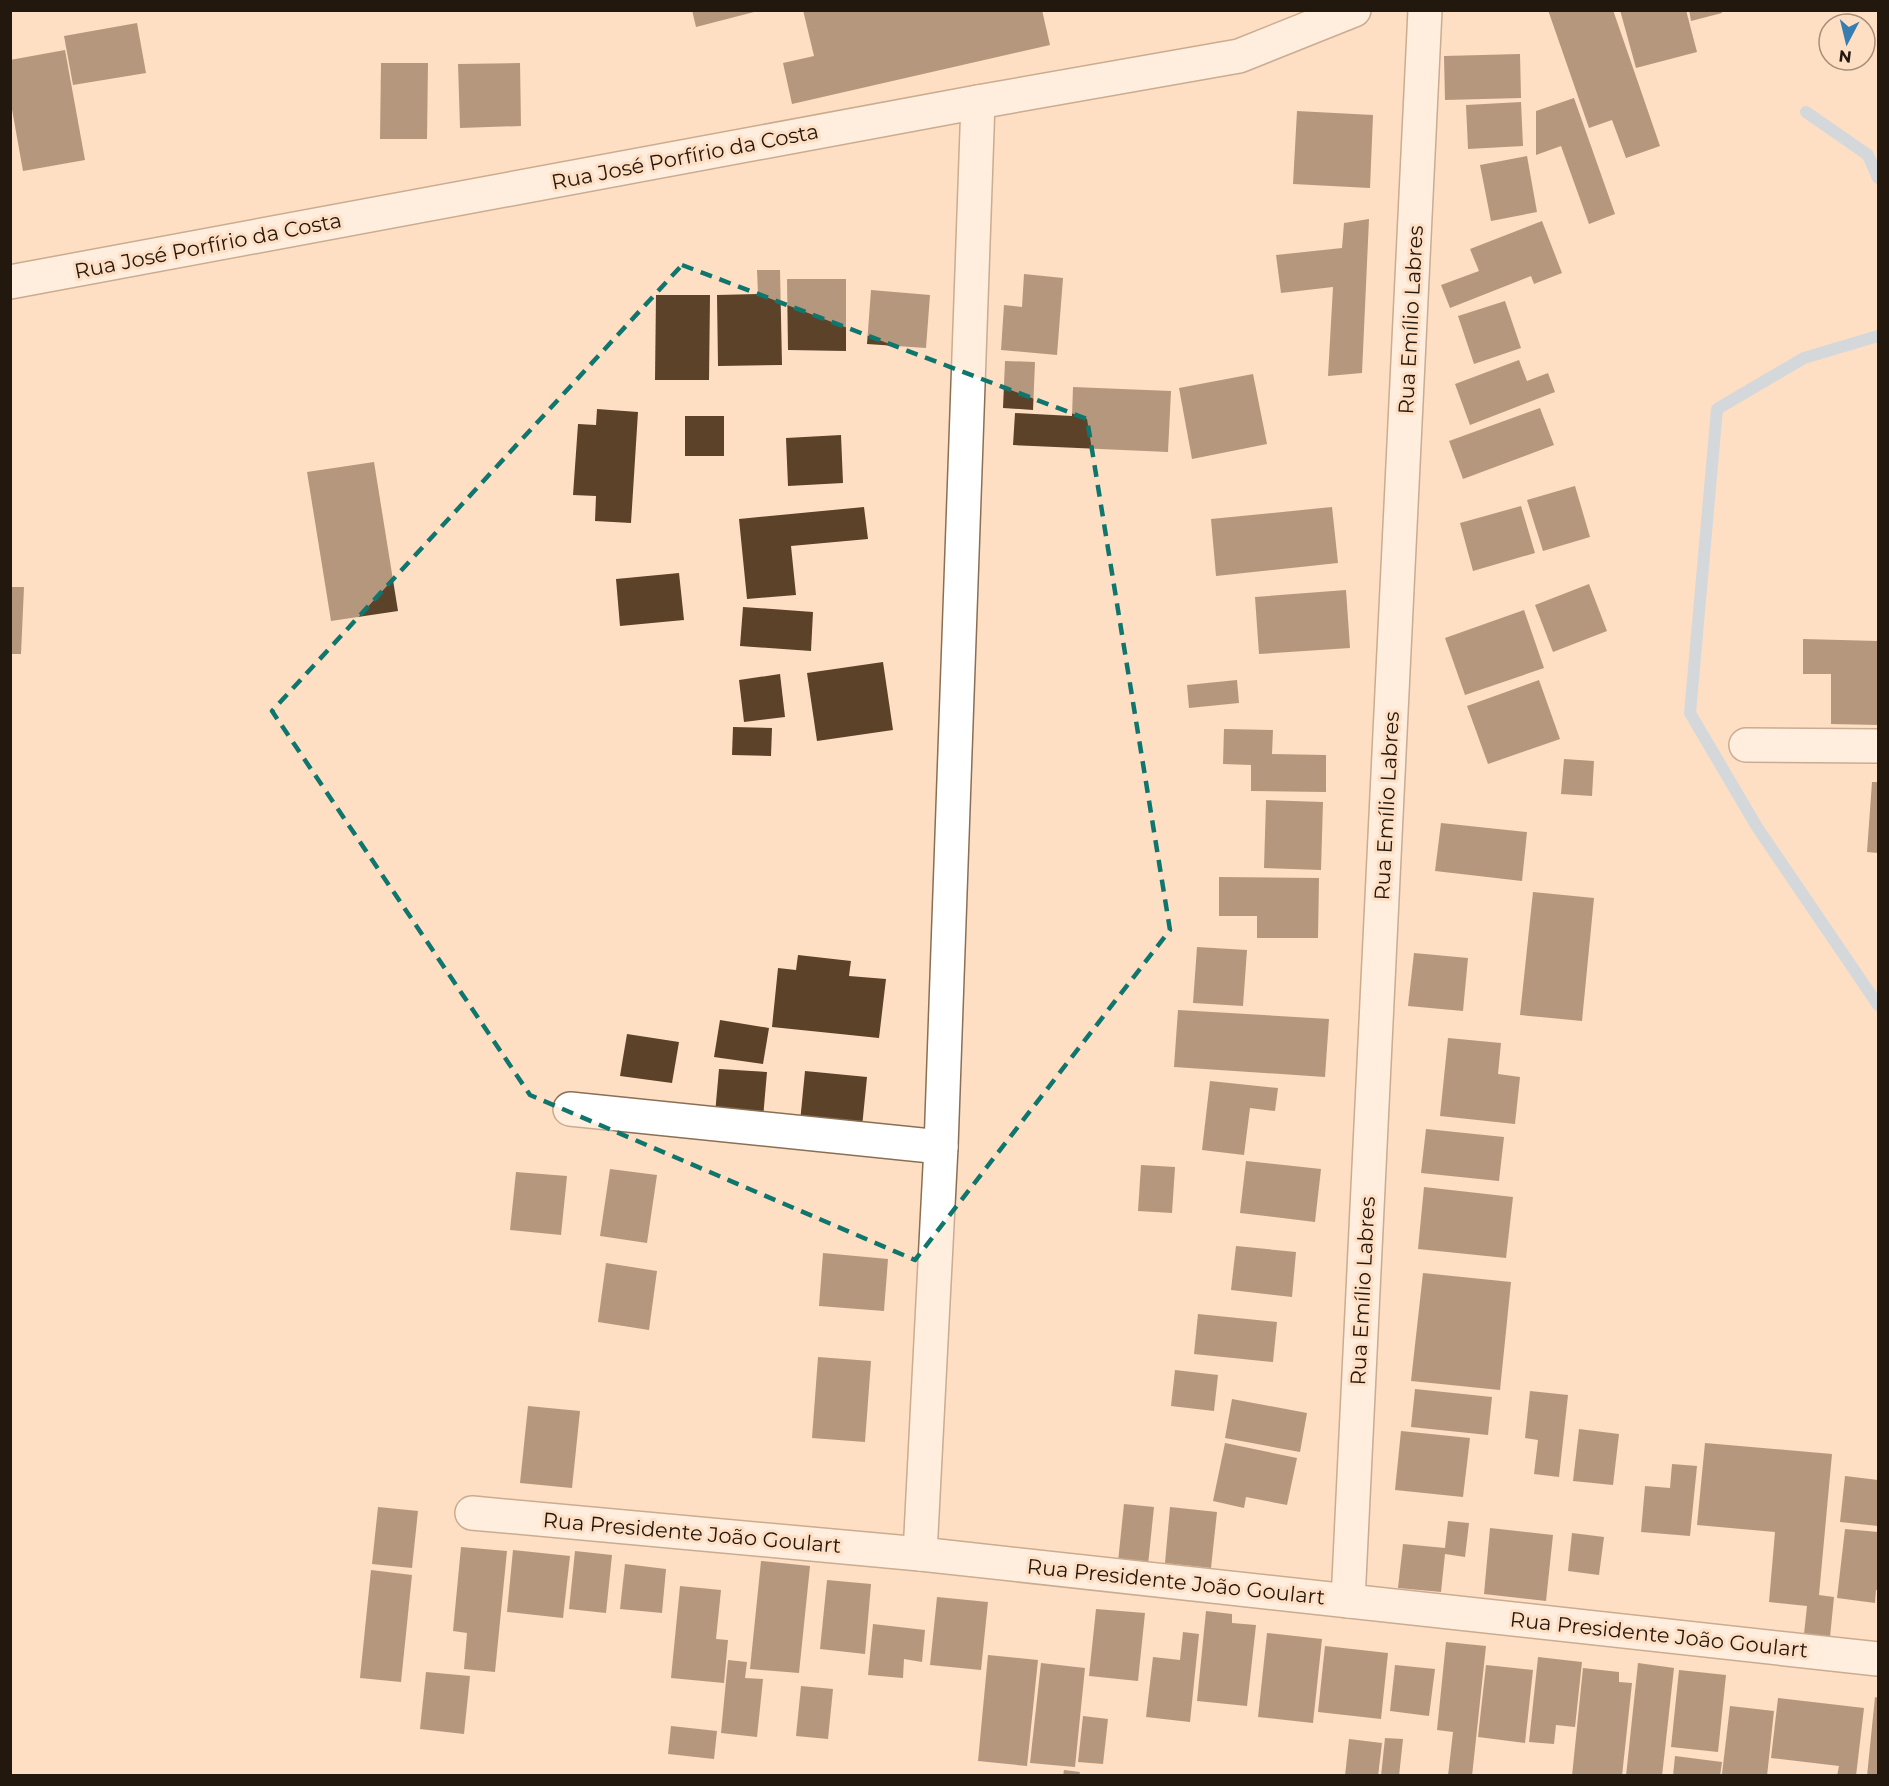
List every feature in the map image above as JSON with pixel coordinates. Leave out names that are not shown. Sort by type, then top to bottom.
[{"type":"street","name":"Rua José Porfírio da Costa","points":[[10,282],[978,102],[1239,56],[1354,10]]},
{"type":"street","name":"Rua Emílio Labres","points":[[1348,1601],[1425,10]]},
{"type":"street","points":[[920,1554],[941,1148],[978,102]]},
{"type":"street","points":[[1746,745],[1878,746]]},
{"type":"street","points":[[570,1109],[941,1148]]},
{"type":"street","name":"Rua Presidente João Goulart","points":[[472,1513],[920,1554],[1878,1659]]},
{"type":"highlighted area","points":[[682,265],[1087,419],[1170,930],[915,1260],[530,1095],[272,711]]},
{"type":"building","points":[[692,10],[757,10],[758,11],[696,27]]},
{"type":"building","points":[[803,10],[1042,10],[1050,45],[792,104],[783,63],[814,56]]},
{"type":"building","points":[[1548,10],[1613,10],[1660,146],[1626,158],[1612,120],[1589,128]]},
{"type":"building","points":[[1620,10],[1686,10],[1697,52],[1636,68]]},
{"type":"building","points":[[1689,10],[1721,10],[1722,13],[1691,21]]},
{"type":"building","points":[[137,23],[146,73],[73,85],[64,36]]},
{"type":"building","points":[[65,50],[85,160],[23,171],[10,98],[10,60]]},
{"type":"building","points":[[1520,54],[1521,98],[1445,100],[1444,56]]},
{"type":"building","points":[[381,63],[428,63],[427,139],[380,139]]},
{"type":"building","points":[[520,63],[521,126],[460,128],[458,64]]},
{"type":"building","points":[[1574,98],[1615,214],[1589,224],[1561,146],[1536,155],[1536,111]]},
{"type":"building","points":[[1521,102],[1523,146],[1468,149],[1466,105]]},
{"type":"building","points":[[1297,111],[1373,115],[1370,188],[1293,184]]},
{"type":"building","points":[[1527,156],[1537,212],[1491,221],[1480,165]]},
{"type":"building","points":[[1369,219],[1362,373],[1328,376],[1333,287],[1281,293],[1276,255],[1342,248],[1344,223]]},
{"type":"building","points":[[1542,221],[1562,273],[1534,284],[1531,276],[1450,308],[1441,285],[1479,271],[1470,249]]},
{"type":"building","points":[[757,270],[780,270],[782,365],[718,366],[717,295],[758,294]]},
{"type":"building","points":[[1024,274],[1063,278],[1057,355],[1001,350],[1004,305],[1022,307]]},
{"type":"building","points":[[787,279],[846,279],[846,351],[788,350]]},
{"type":"building","points":[[871,290],[930,295],[926,348],[867,344]]},
{"type":"building","points":[[656,295],[710,295],[709,380],[655,380]]},
{"type":"building","points":[[1505,301],[1521,348],[1474,364],[1458,316]]},
{"type":"building","points":[[1519,360],[1527,381],[1548,373],[1555,392],[1470,425],[1455,384]]},
{"type":"building","points":[[1005,361],[1035,362],[1033,410],[1003,408]]},
{"type":"building","points":[[1253,374],[1267,444],[1192,459],[1179,388]]},
{"type":"building","points":[[1073,387],[1171,391],[1168,452],[1013,445],[1015,413],[1072,416]]},
{"type":"building","points":[[1540,408],[1554,445],[1463,479],[1449,441]]},
{"type":"building","points":[[597,409],[638,412],[631,523],[595,521],[596,496],[573,495],[578,424],[596,425]]},
{"type":"building","points":[[685,416],[724,416],[724,456],[685,456]]},
{"type":"building","points":[[841,435],[843,483],[788,486],[786,438]]},
{"type":"building","points":[[374,462],[398,611],[331,621],[307,472]]},
{"type":"building","points":[[1575,486],[1590,537],[1543,551],[1527,500]]},
{"type":"building","points":[[1521,506],[1535,553],[1473,571],[1460,523]]},
{"type":"building","points":[[864,507],[868,539],[791,546],[796,595],[747,599],[739,519]]},
{"type":"building","points":[[1332,507],[1338,563],[1216,576],[1211,519]]},
{"type":"building","points":[[679,573],[684,620],[620,626],[616,579]]},
{"type":"building","points":[[1589,584],[1607,631],[1553,652],[1535,605]]},
{"type":"building","points":[[10,587],[24,587],[21,654],[10,654]]},
{"type":"building","points":[[1346,590],[1350,648],[1259,654],[1255,597]]},
{"type":"building","points":[[743,607],[813,612],[811,651],[740,646]]},
{"type":"building","points":[[1524,610],[1544,668],[1465,695],[1445,638]]},
{"type":"building","points":[[1803,639],[1878,641],[1878,725],[1831,724],[1831,674],[1803,674]]},
{"type":"building","points":[[883,662],[893,730],[817,741],[807,673]]},
{"type":"building","points":[[780,674],[785,717],[744,722],[739,680]]},
{"type":"building","points":[[1237,680],[1239,703],[1189,708],[1187,685]]},
{"type":"building","points":[[1539,680],[1560,739],[1488,764],[1467,706]]},
{"type":"building","points":[[733,727],[772,728],[771,756],[732,755]]},
{"type":"building","points":[[1224,729],[1273,730],[1272,754],[1326,755],[1326,792],[1251,791],[1251,765],[1223,764]]},
{"type":"building","points":[[1564,759],[1594,761],[1592,796],[1561,794]]},
{"type":"building","points":[[1872,782],[1878,782],[1878,853],[1867,852]]},
{"type":"building","points":[[1266,800],[1323,802],[1321,870],[1264,868]]},
{"type":"building","points":[[1441,823],[1527,832],[1522,881],[1435,871]]},
{"type":"building","points":[[1219,877],[1319,878],[1318,938],[1257,938],[1257,916],[1219,916]]},
{"type":"building","points":[[1533,892],[1594,898],[1582,1021],[1520,1015]]},
{"type":"building","points":[[1197,947],[1247,950],[1243,1006],[1193,1003]]},
{"type":"building","points":[[1414,953],[1468,958],[1463,1011],[1408,1006]]},
{"type":"building","points":[[798,955],[851,961],[849,976],[886,979],[879,1038],[772,1027],[778,968],[796,970]]},
{"type":"building","points":[[1178,1010],[1329,1019],[1325,1077],[1174,1067]]},
{"type":"building","points":[[720,1020],[769,1028],[763,1064],[714,1057]]},
{"type":"building","points":[[627,1034],[679,1042],[672,1083],[620,1076]]},
{"type":"building","points":[[1448,1038],[1501,1043],[1498,1074],[1520,1077],[1515,1124],[1440,1116]]},
{"type":"building","points":[[719,1069],[767,1072],[763,1118],[715,1114]]},
{"type":"building","points":[[805,1071],[867,1077],[862,1127],[800,1122]]},
{"type":"building","points":[[1210,1081],[1278,1088],[1275,1111],[1250,1108],[1244,1155],[1202,1150]]},
{"type":"building","points":[[1426,1129],[1504,1137],[1499,1181],[1421,1173]]},
{"type":"building","points":[[1246,1161],[1321,1169],[1315,1222],[1240,1213]]},
{"type":"building","points":[[1141,1165],[1175,1167],[1172,1213],[1138,1211]]},
{"type":"building","points":[[610,1169],[657,1175],[647,1243],[600,1236]]},
{"type":"building","points":[[516,1172],[567,1176],[561,1235],[510,1230]]},
{"type":"building","points":[[1424,1187],[1513,1197],[1506,1258],[1418,1249]]},
{"type":"building","points":[[1236,1246],[1296,1252],[1292,1297],[1231,1290]]},
{"type":"building","points":[[823,1253],[888,1259],[884,1311],[819,1306]]},
{"type":"building","points":[[606,1263],[657,1271],[649,1330],[598,1322]]},
{"type":"building","points":[[1423,1273],[1511,1282],[1500,1390],[1411,1381]]},
{"type":"building","points":[[1198,1314],[1277,1322],[1273,1362],[1194,1354]]},
{"type":"building","points":[[818,1357],[871,1361],[865,1442],[812,1438]]},
{"type":"building","points":[[1175,1370],[1218,1375],[1214,1411],[1171,1406]]},
{"type":"building","points":[[1415,1389],[1492,1397],[1488,1435],[1411,1427]]},
{"type":"building","points":[[1530,1391],[1568,1395],[1559,1477],[1534,1474],[1538,1440],[1525,1438]]},
{"type":"building","points":[[1232,1399],[1307,1413],[1300,1452],[1225,1438]]},
{"type":"building","points":[[528,1406],[580,1411],[572,1488],[520,1483]]},
{"type":"building","points":[[1579,1429],[1619,1434],[1613,1485],[1573,1481]]},
{"type":"building","points":[[1401,1431],[1470,1438],[1463,1497],[1395,1490]]},
{"type":"building","points":[[1225,1443],[1297,1458],[1287,1505],[1246,1497],[1244,1508],[1213,1501]]},
{"type":"building","points":[[1705,1443],[1832,1454],[1819,1595],[1834,1597],[1830,1637],[1804,1634],[1807,1606],[1769,1602],[1775,1532],[1697,1525]]},
{"type":"building","points":[[1672,1464],[1697,1466],[1690,1536],[1641,1532],[1645,1486],[1670,1488]]},
{"type":"building","points":[[1845,1476],[1878,1480],[1878,1526],[1840,1522]]},
{"type":"building","points":[[1124,1504],[1154,1507],[1148,1565],[1118,1562]]},
{"type":"building","points":[[378,1507],[418,1511],[412,1568],[372,1564]]},
{"type":"building","points":[[1170,1507],[1217,1512],[1211,1568],[1165,1563]]},
{"type":"building","points":[[1448,1521],[1469,1523],[1465,1557],[1445,1554],[1441,1592],[1398,1588],[1403,1544],[1445,1548]]},
{"type":"building","points":[[1490,1528],[1553,1535],[1546,1601],[1484,1594]]},
{"type":"building","points":[[1845,1529],[1878,1532],[1878,1590],[1876,1590],[1875,1603],[1837,1598]]},
{"type":"building","points":[[1572,1533],[1604,1537],[1599,1575],[1568,1571]]},
{"type":"building","points":[[461,1547],[507,1551],[495,1672],[464,1669],[467,1633],[453,1631]]},
{"type":"building","points":[[513,1550],[570,1556],[563,1618],[507,1612]]},
{"type":"building","points":[[575,1551],[612,1555],[606,1613],[569,1609]]},
{"type":"building","points":[[761,1561],[810,1566],[799,1673],[750,1669]]},
{"type":"building","points":[[625,1564],[666,1569],[662,1613],[620,1609]]},
{"type":"building","points":[[371,1570],[412,1575],[401,1682],[360,1678]]},
{"type":"building","points":[[827,1580],[871,1584],[865,1654],[820,1649]]},
{"type":"building","points":[[680,1586],[721,1590],[716,1639],[728,1640],[724,1683],[671,1678]]},
{"type":"building","points":[[937,1597],[988,1602],[981,1670],[930,1665]]},
{"type":"building","points":[[1096,1609],[1145,1613],[1138,1681],[1089,1676]]},
{"type":"building","points":[[1206,1611],[1232,1614],[1232,1623],[1256,1625],[1247,1706],[1197,1701]]},
{"type":"building","points":[[873,1624],[925,1630],[922,1662],[904,1659],[903,1678],[868,1675]]},
{"type":"building","points":[[1183,1632],[1199,1634],[1190,1722],[1146,1717],[1153,1657],[1180,1660]]},
{"type":"building","points":[[1267,1633],[1322,1639],[1313,1723],[1258,1717]]},
{"type":"building","points":[[1446,1642],[1486,1646],[1472,1776],[1448,1776],[1453,1732],[1437,1730]]},
{"type":"building","points":[[1325,1646],[1388,1653],[1381,1719],[1318,1712]]},
{"type":"building","points":[[988,1655],[1038,1660],[1027,1766],[978,1761]]},
{"type":"building","points":[[1538,1657],[1582,1662],[1575,1727],[1556,1725],[1554,1744],[1529,1742]]},
{"type":"building","points":[[728,1660],[747,1662],[745,1678],[763,1679],[757,1737],[721,1733]]},
{"type":"building","points":[[1041,1663],[1085,1668],[1075,1767],[1030,1763]]},
{"type":"building","points":[[1638,1663],[1674,1668],[1662,1776],[1626,1776]]},
{"type":"building","points":[[1395,1665],[1435,1669],[1429,1716],[1390,1711]]},
{"type":"building","points":[[1486,1665],[1533,1670],[1525,1743],[1478,1737]]},
{"type":"building","points":[[1583,1668],[1619,1672],[1619,1682],[1632,1683],[1622,1776],[1572,1776]]},
{"type":"building","points":[[1679,1670],[1726,1675],[1718,1752],[1671,1747]]},
{"type":"building","points":[[426,1672],[470,1676],[464,1734],[420,1729]]},
{"type":"building","points":[[801,1686],[833,1689],[828,1739],[796,1736]]},
{"type":"building","points":[[1875,1697],[1878,1698],[1878,1776],[1867,1776]]},
{"type":"building","points":[[1778,1698],[1864,1708],[1856,1776],[1837,1776],[1839,1766],[1771,1758]]},
{"type":"building","points":[[1730,1706],[1774,1711],[1767,1776],[1722,1774]]},
{"type":"building","points":[[1083,1716],[1108,1719],[1103,1764],[1078,1762]]},
{"type":"building","points":[[671,1726],[717,1731],[714,1759],[668,1754]]},
{"type":"building","points":[[1385,1738],[1403,1739],[1399,1776],[1381,1776]]},
{"type":"building","points":[[1349,1739],[1382,1743],[1378,1776],[1345,1776]]},
{"type":"building","points":[[1675,1756],[1722,1762],[1720,1776],[1673,1776]]},
{"type":"building","points":[[1064,1770],[1080,1772],[1079,1776],[1063,1776]]},
{"type":"waterway","points":[[1806,112],[1868,155],[1878,178]]},
{"type":"waterway","points":[[1878,336],[1804,358],[1717,409],[1690,713],[1757,827],[1878,1005]]}]
